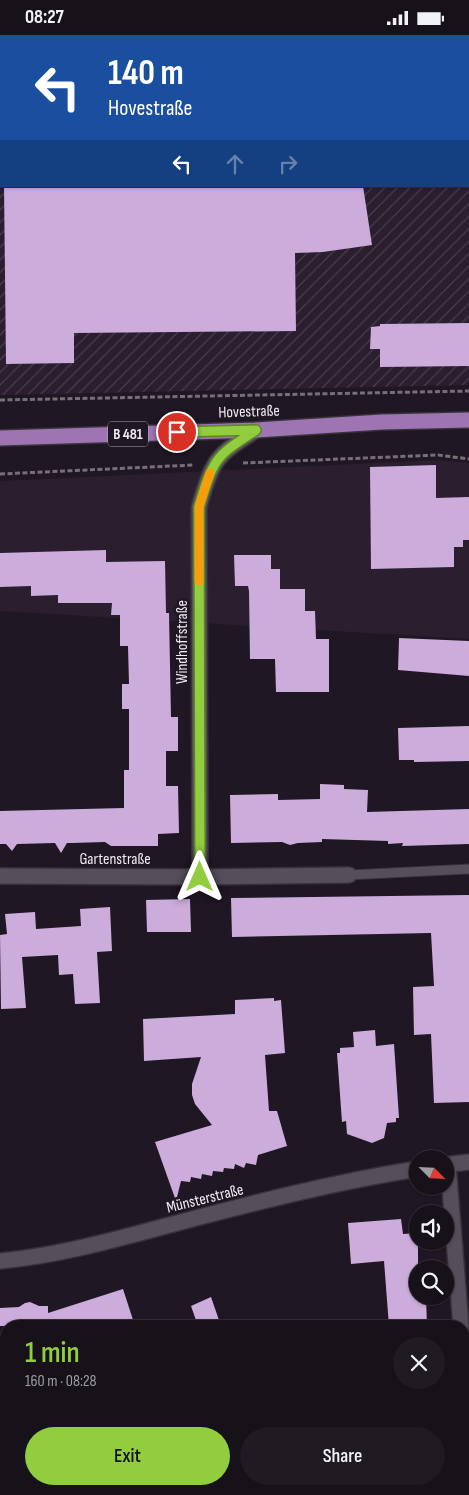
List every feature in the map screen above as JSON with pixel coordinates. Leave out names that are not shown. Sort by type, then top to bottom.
[{"type":"main road","name":"Hovestraße","points":[[0,438],[256,430],[382,422],[469,420]]},
{"type":"street","name":"Windhoffstraße","points":[[200,877],[199,507],[214,464],[223,454],[256,430]]},
{"type":"street","name":"Gartenstraße","points":[[0,876],[200,877],[349,875]]},
{"type":"street","points":[[454,1164],[469,1162]]},
{"type":"street","name":"Münsterstraße","points":[[0,1261],[24,1259],[120,1239],[352,1181],[409,1171]]},
{"type":"street","points":[[450,1195],[460,1320]]},
{"type":"lane","points":[[349,875],[469,869]]},
{"type":"path","points":[[0,400],[469,391]]},
{"type":"shaded area","points":[[0,187],[469,187],[469,385],[0,395]]},
{"type":"shaded area","points":[[438,460],[469,463],[469,639],[0,611],[0,481]]},
{"type":"building","points":[[4,187],[363,187],[372,245],[323,252],[295,253],[296,331],[74,333],[74,363],[6,364]]},
{"type":"building","points":[[469,323],[469,366],[380,367],[380,349],[370,349],[371,327],[380,326],[380,324]]},
{"type":"building","points":[[436,465],[436,498],[469,497],[469,540],[463,540],[463,547],[454,547],[454,567],[371,569],[370,467]]},
{"type":"building","points":[[106,550],[106,562],[165,561],[166,613],[169,613],[171,717],[178,717],[178,751],[166,751],[166,786],[178,786],[179,833],[158,834],[158,846],[111,846],[105,842],[67,843],[61,853],[55,843],[17,844],[12,851],[6,844],[0,844],[0,811],[124,808],[124,770],[129,770],[129,709],[122,709],[122,684],[129,684],[128,646],[120,646],[120,615],[111,615],[112,603],[58,603],[58,595],[31,596],[31,586],[0,587],[0,553]]},
{"type":"building","points":[[234,555],[271,555],[271,569],[280,569],[280,589],[305,589],[305,611],[315,611],[316,639],[329,639],[329,692],[276,692],[275,659],[250,659],[249,591],[248,586],[235,586]]},
{"type":"building","points":[[399,638],[469,641],[469,676],[398,670]]},
{"type":"building","points":[[469,726],[469,761],[414,762],[414,760],[399,760],[398,728]]},
{"type":"building","points":[[320,784],[344,785],[344,789],[368,790],[367,812],[469,809],[469,844],[402,846],[403,843],[388,844],[388,841],[322,839],[322,842],[290,845],[282,842],[231,843],[230,795],[278,794],[278,800],[320,799]]},
{"type":"building","points":[[469,895],[469,1102],[434,1103],[431,1034],[414,1035],[413,987],[434,986],[431,933],[232,937],[231,898]]},
{"type":"building","points":[[190,899],[191,932],[147,932],[146,900]]},
{"type":"building","points":[[110,907],[112,951],[97,952],[100,1003],[75,1004],[73,974],[59,975],[58,955],[22,957],[26,1008],[1,1009],[0,935],[7,934],[5,914],[35,912],[36,929],[81,926],[80,909]]},
{"type":"building","points":[[274,998],[274,1001],[281,1000],[285,1053],[265,1055],[269,1111],[277,1111],[287,1146],[258,1155],[256,1165],[246,1163],[244,1168],[235,1164],[234,1169],[224,1168],[223,1172],[213,1171],[212,1176],[202,1174],[201,1179],[191,1177],[190,1182],[181,1181],[176,1201],[155,1142],[212,1125],[195,1104],[192,1095],[192,1084],[201,1057],[144,1061],[143,1019],[235,1014],[235,1000]]},
{"type":"building","points":[[375,1030],[376,1046],[394,1044],[399,1118],[396,1118],[396,1122],[387,1123],[384,1138],[372,1143],[347,1134],[346,1121],[342,1122],[337,1053],[340,1053],[340,1048],[354,1047],[353,1032]]},
{"type":"building","points":[[401,1219],[403,1234],[409,1234],[409,1250],[418,1250],[418,1260],[409,1260],[409,1305],[426,1305],[427,1320],[389,1320],[384,1261],[351,1264],[348,1223]]},
{"type":"building","points":[[123,1289],[133,1320],[0,1320],[0,1308],[19,1307],[30,1302],[39,1306],[48,1306],[48,1313]]},
{"type":"building","points":[[211,1297],[219,1320],[196,1320],[191,1306]]},
{"type":"slow traffic","points":[[199,581],[199,507],[210,473]]},
{"type":"route","points":[[177,432],[256,430],[223,454],[214,464],[199,507],[200,877]]}]
